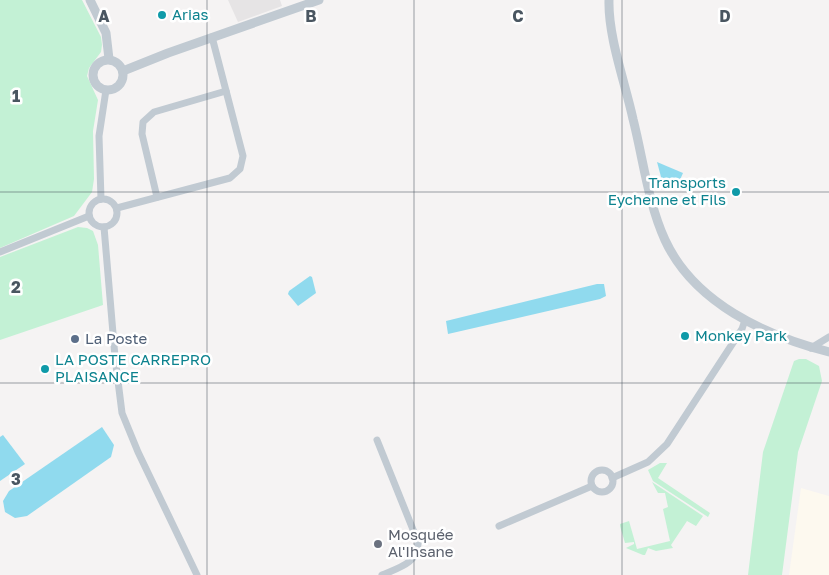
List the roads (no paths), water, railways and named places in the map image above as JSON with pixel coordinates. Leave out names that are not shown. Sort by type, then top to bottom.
[{"type":"street","points":[[90,0],[106,33],[110,59]]},
{"type":"street","points":[[124,71],[212,37],[319,0]]},
{"type":"street","points":[[609,0],[610,21],[618,55],[656,213],[666,241],[692,280],[717,302],[745,320],[811,348],[829,352]]},
{"type":"street","points":[[117,208],[230,178],[240,169],[243,156],[212,37]]},
{"type":"street","points":[[110,59],[121,65],[124,71],[120,85],[106,90],[100,88],[93,76],[97,64],[110,59]]},
{"type":"street","points":[[101,199],[99,136],[106,90]]},
{"type":"street","points":[[156,197],[142,134],[145,119],[154,112],[226,91]]},
{"type":"street","points":[[101,199],[112,202],[117,208],[115,220],[104,227]]},
{"type":"street","points":[[101,199],[90,207],[89,216],[93,223],[104,227]]},
{"type":"street","points":[[0,252],[89,216]]},
{"type":"street","points":[[104,227],[117,381],[122,413],[145,468],[197,575]]},
{"type":"street","points":[[612,478],[648,462],[667,444],[742,329],[745,320]]},
{"type":"street","points":[[811,348],[829,338]]},
{"type":"street","points":[[376,440],[418,542],[417,552],[412,561],[382,575]]},
{"type":"street","points":[[598,472],[608,472],[612,478],[611,487],[606,491],[597,491],[592,486],[592,479],[598,472]]},
{"type":"street","points":[[498,526],[592,486]]},
{"type":"water","points":[[657,162],[683,173],[676,189],[664,188]]},
{"type":"water","points":[[310,276],[312,277],[316,293],[298,306],[288,294],[289,291]]},
{"type":"water","points":[[597,284],[604,284],[606,296],[600,299],[448,334],[446,321]]},
{"type":"water","points":[[102,427],[114,445],[111,457],[27,516],[15,518],[5,512],[3,501],[9,491]]},
{"type":"water","points":[[3,435],[25,464],[0,481],[0,437]]},
{"type":"place","name":"Arias","points":[[162,15]]},
{"type":"place","name":"Transports Eychenne et Fils","points":[[736,192]]},
{"type":"place","name":"Monkey Park","points":[[685,336]]},
{"type":"place","name":"La Poste","points":[[75,339]]},
{"type":"place","name":"LA POSTE CARREPRO PLAISANCE","points":[[45,369]]},
{"type":"place","name":"Mosquée Al'Ihsane","points":[[378,544]]}]
